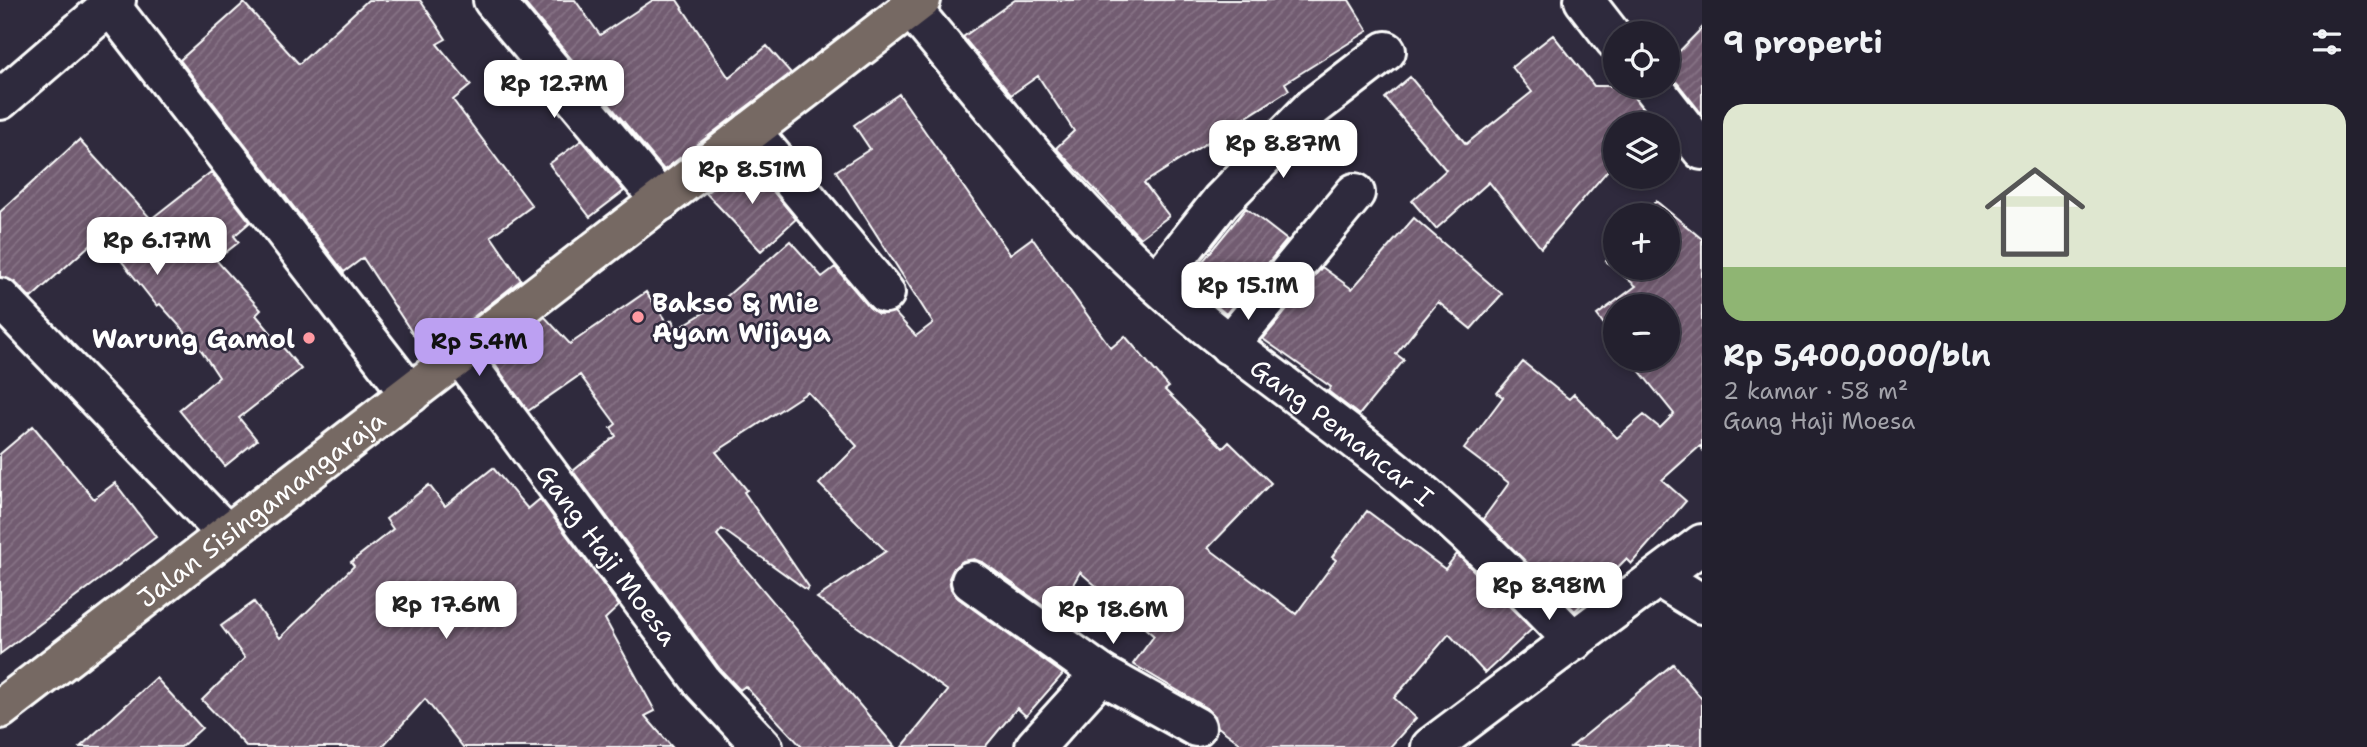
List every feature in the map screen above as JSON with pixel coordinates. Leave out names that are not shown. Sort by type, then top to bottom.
[{"type":"main road","name":"Jalan Sisingamangaraja","points":[[0,709],[916,4]]},
{"type":"street","points":[[493,0],[661,201]]},
{"type":"street","points":[[1584,0],[1603,25]]},
{"type":"street","points":[[0,100],[113,3],[410,394]]},
{"type":"street","name":"Gang Pemancar I","points":[[916,4],[1074,201],[1156,283],[1228,345],[1396,471],[1476,540],[1574,641]]},
{"type":"street","points":[[1156,283],[1221,201],[1312,107],[1386,51]]},
{"type":"street","points":[[1661,98],[1702,150]]},
{"type":"street","points":[[751,131],[885,293]]},
{"type":"street","points":[[1228,345],[1354,194]]},
{"type":"street","points":[[0,298],[227,534]]},
{"type":"street","name":"Gang Haji Moesa","points":[[460,355],[703,683],[763,747]]},
{"type":"street","points":[[1447,743],[1574,641],[1702,544]]},
{"type":"street","points":[[1660,578],[1702,604]]},
{"type":"street","points":[[971,581],[1101,674],[1196,727]]},
{"type":"street","points":[[1035,747],[1101,674]]},
{"type":"building","points":[[368,0],[420,0],[446,39],[437,44],[471,85],[453,100],[532,206],[491,236],[521,280],[426,354],[363,258],[344,272],[180,60],[244,3],[299,64]]},
{"type":"building","points":[[522,0],[575,0],[600,35],[653,0],[677,0],[729,78],[767,46],[791,73],[664,170]]},
{"type":"building","points":[[1015,0],[1349,0],[1368,31],[1285,83],[1289,90],[1144,183],[1169,216],[1140,238],[1056,148],[1074,131],[1038,76],[1011,95],[963,37]]},
{"type":"building","points":[[1702,28],[1702,114],[1680,86],[1680,51]]},
{"type":"building","points":[[1553,35],[1594,86],[1603,86],[1603,98],[1635,98],[1645,112],[1603,112],[1603,176],[1541,248],[1489,182],[1436,229],[1412,201],[1446,170],[1385,98],[1410,77],[1466,144],[1532,92],[1512,67]]},
{"type":"building","points":[[899,94],[1010,254],[1032,238],[1111,348],[1125,336],[1169,387],[1165,390],[1223,448],[1229,442],[1271,483],[1208,548],[1296,614],[1336,560],[1332,557],[1367,511],[1445,569],[1457,554],[1532,629],[1485,673],[1449,634],[1394,698],[1416,718],[1390,747],[1245,747],[1218,727],[1215,716],[1207,708],[1133,664],[1154,636],[1080,572],[1056,615],[984,563],[974,559],[963,561],[954,568],[949,578],[951,589],[958,598],[1063,674],[1026,716],[1017,708],[985,747],[902,747],[948,691],[817,598],[886,551],[819,484],[857,446],[808,392],[716,452],[747,490],[744,492],[809,587],[807,590],[722,529],[717,535],[895,747],[802,747],[745,686],[740,690],[720,669],[573,471],[616,436],[611,428],[616,424],[580,375],[528,411],[491,359],[545,317],[570,344],[646,292],[667,323],[672,320],[677,329],[718,304],[790,241],[822,277],[835,267],[869,307],[878,314],[894,312],[916,336],[933,323],[836,171],[870,149],[854,125]]},
{"type":"building","points":[[79,140],[151,219],[211,172],[250,222],[234,236],[239,242],[216,260],[261,310],[256,315],[301,369],[239,418],[257,440],[225,466],[179,410],[219,377],[201,350],[160,304],[157,306],[101,235],[31,298],[15,282],[0,277],[0,212]]},
{"type":"building","points":[[582,140],[624,191],[590,217],[549,164]]},
{"type":"building","points":[[748,161],[796,219],[761,251],[706,193]]},
{"type":"building","points":[[1246,208],[1287,240],[1226,314],[1187,281]]},
{"type":"building","points":[[1414,218],[1502,294],[1471,329],[1438,302],[1396,354],[1404,360],[1359,415],[1328,391],[1331,387],[1263,339],[1322,267],[1352,289]]},
{"type":"building","points":[[1680,221],[1702,239],[1702,449],[1700,446],[1662,480],[1686,501],[1631,564],[1626,559],[1575,611],[1483,519],[1509,483],[1464,449],[1503,397],[1497,393],[1523,362],[1569,399],[1574,394],[1617,438],[1644,415],[1660,428],[1674,414],[1640,371],[1680,371],[1680,294],[1625,294],[1636,286],[1629,280],[1680,280]]},
{"type":"building","points":[[1603,311],[1603,323],[1597,315]]},
{"type":"building","points":[[33,426],[94,499],[115,483],[156,537],[0,654],[0,454]]},
{"type":"building","points":[[493,468],[528,509],[540,499],[619,606],[605,619],[655,711],[645,716],[672,747],[463,747],[425,699],[382,747],[247,747],[202,700],[245,658],[221,626],[254,602],[280,638],[354,566],[351,562],[393,529],[386,519],[429,485],[445,506]]},
{"type":"building","points":[[1673,664],[1702,699],[1702,747],[1571,747]]},
{"type":"building","points":[[156,678],[202,728],[181,747],[80,747]]},
{"type":"place","name":"Bakso & Mie Ayam Wijaya","points":[[638,317]]},
{"type":"place","name":"Warung Gamol","points":[[309,338]]}]
